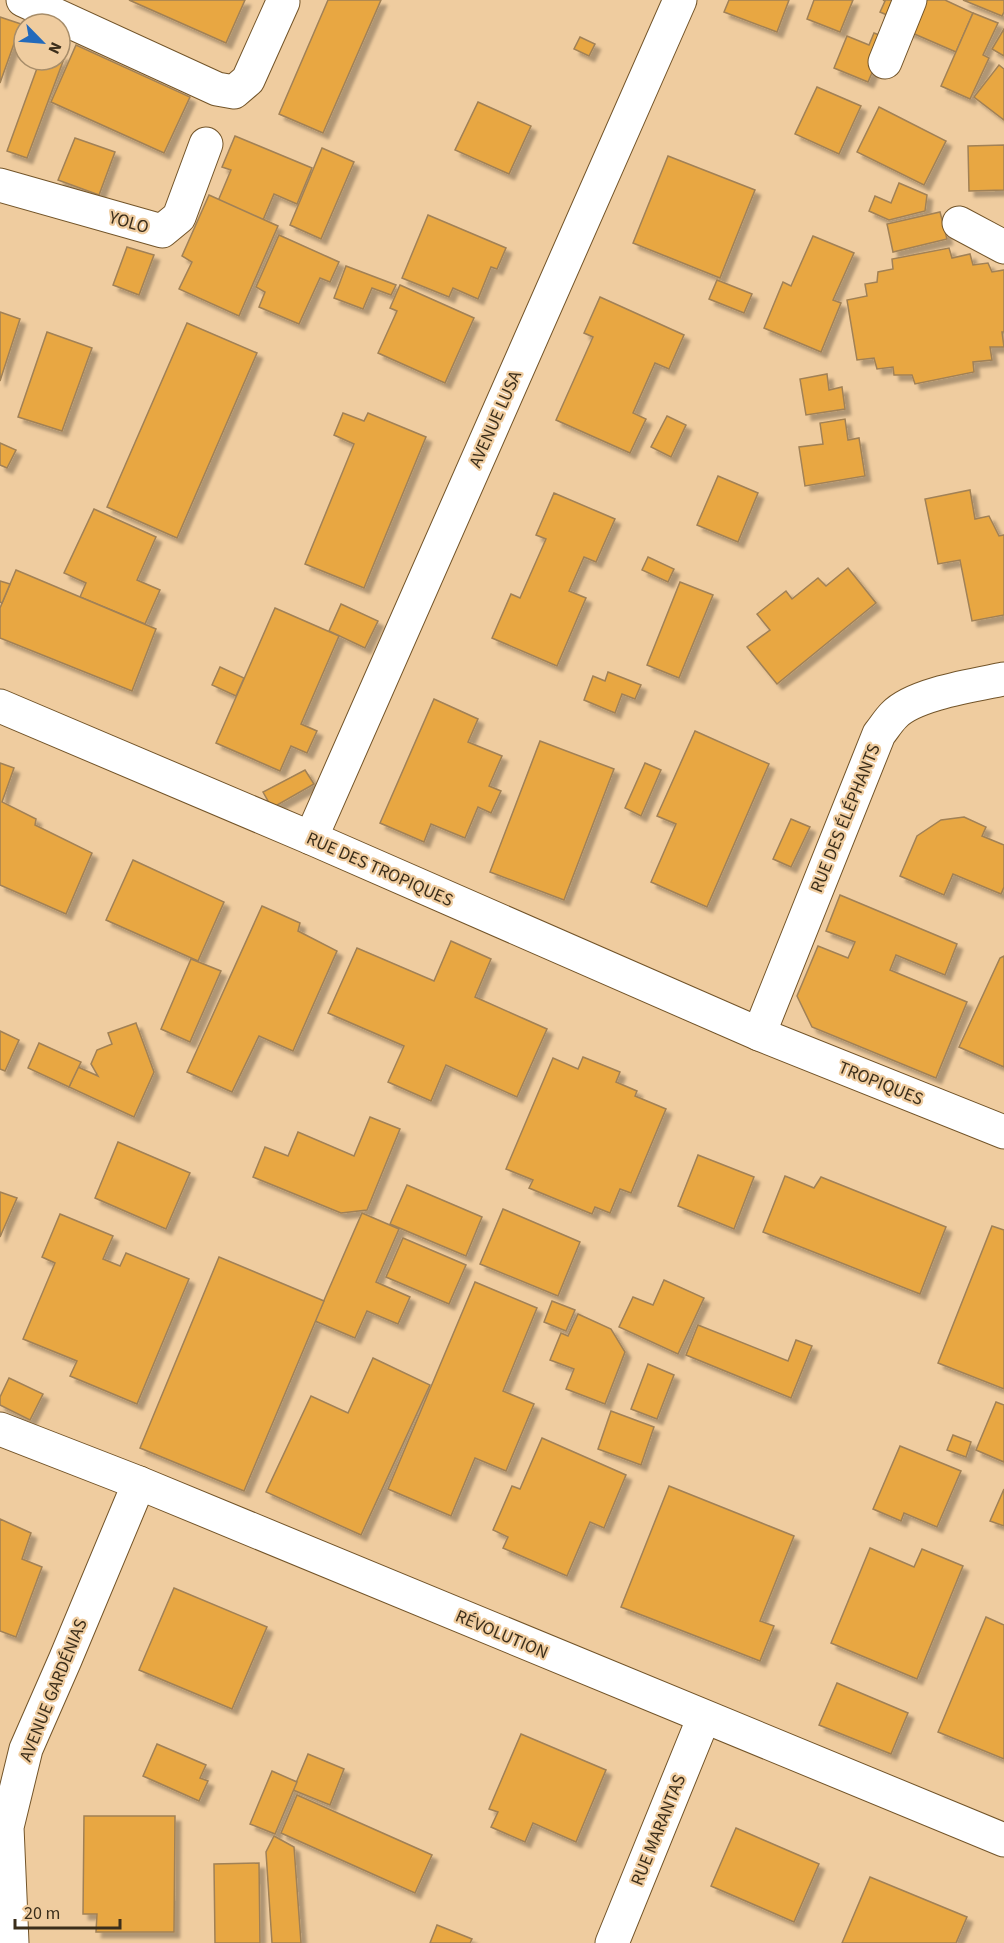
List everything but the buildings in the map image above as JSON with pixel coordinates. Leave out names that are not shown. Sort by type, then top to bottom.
[{"type":"street","points":[[23,0],[217,89],[234,92],[248,80],[283,2]]},
{"type":"street","name":"AVENUE LUSA","points":[[311,838],[680,0]]},
{"type":"street","points":[[885,62],[909,0]]},
{"type":"street","name":"YOLO","points":[[0,184],[162,231],[178,217],[206,144]]},
{"type":"street","points":[[958,223],[1004,247]]},
{"type":"street","name":"RUE DES ÉLÉPHANTS","points":[[759,1034],[879,734],[894,714],[913,702],[965,687],[1004,679]]},
{"type":"street","name":"RUE DES TROPIQUES","points":[[0,706],[311,838],[759,1034]]},
{"type":"street","name":"TROPIQUES","points":[[759,1034],[1004,1132]]},
{"type":"street","name":"RÉVOLUTION","points":[[0,1429],[139,1483],[1004,1840]]},
{"type":"street","name":"AVENUE GARDÉNIAS","points":[[12,1943],[7,1827],[26,1749],[139,1483]]},
{"type":"street","name":"RUE MARANTAS","points":[[612,1943],[704,1717]]}]
